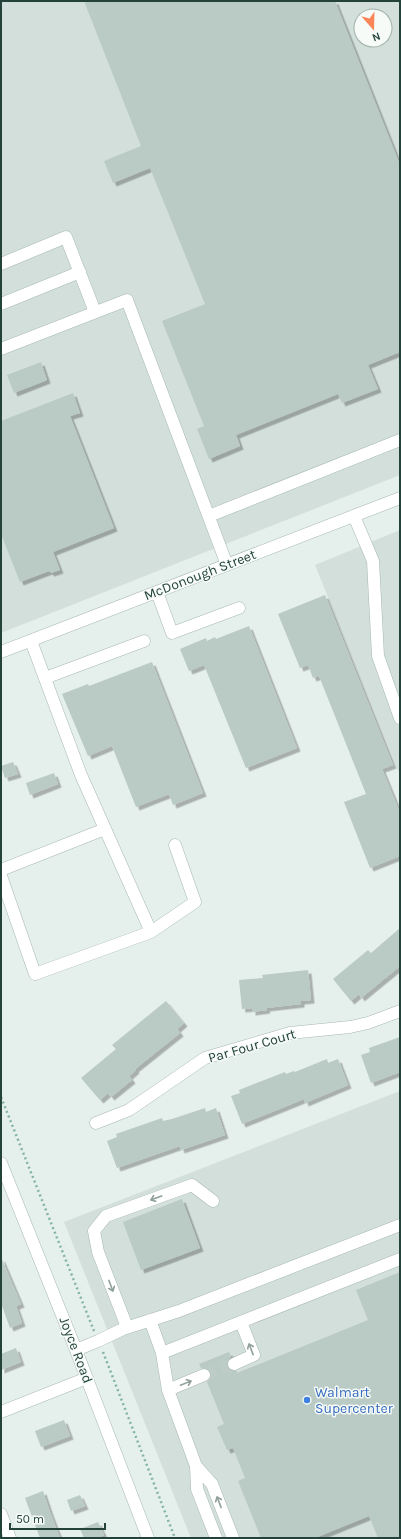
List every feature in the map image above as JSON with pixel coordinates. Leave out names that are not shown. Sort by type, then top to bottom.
[{"type":"street","points":[[1,264],[66,237],[95,312]]},
{"type":"street","points":[[1,304],[80,272]]},
{"type":"street","points":[[1,348],[127,300],[227,565]]},
{"type":"street","points":[[209,516],[400,440]]},
{"type":"street","name":"McDonough Street","points":[[1,652],[400,498]]},
{"type":"street","points":[[354,516],[372,561],[378,656],[400,718]]},
{"type":"street","points":[[157,592],[172,634],[239,608]]},
{"type":"street","points":[[31,641],[81,775],[151,932]]},
{"type":"street","points":[[45,678],[144,641]]},
{"type":"street","points":[[1,870],[105,829]]},
{"type":"street","points":[[1,876],[35,974],[151,932],[195,902],[175,846]]},
{"type":"street","name":"Par Four Court","points":[[96,1123],[129,1110],[205,1058],[290,1033],[350,1027],[368,1023],[400,1011]]},
{"type":"street","name":"Joyce Road","points":[[1,1163],[87,1378],[148,1538]]},
{"type":"street","points":[[127,1328],[98,1252],[94,1231],[106,1216],[192,1185],[213,1201]]},
{"type":"street","points":[[76,1350],[127,1328],[179,1311],[400,1225]]},
{"type":"street","points":[[162,1353],[400,1259]]},
{"type":"street","points":[[150,1320],[162,1353],[168,1390],[196,1466],[197,1489],[216,1538]]},
{"type":"street","points":[[234,1364],[254,1355],[241,1322]]},
{"type":"street","points":[[168,1390],[204,1375]]},
{"type":"street","points":[[1,1412],[87,1378]]},
{"type":"street","points":[[196,1466],[212,1484],[233,1538]]},
{"type":"street","points":[[1,1514],[10,1538]]},
{"type":"path","points":[[1,1097],[175,1538]]},
{"type":"shaded area","points":[[1,1],[400,1],[400,475],[1,633]]},
{"type":"shaded area","points":[[400,530],[400,775],[315,565]]},
{"type":"shaded area","points":[[400,1091],[400,1538],[191,1538],[64,1222]]},
{"type":"building","points":[[84,1],[335,1],[400,165],[400,352],[368,365],[378,389],[342,403],[338,394],[236,435],[240,446],[209,459],[197,429],[204,426],[162,321],[205,304],[150,168],[113,183],[104,161],[141,146]]},
{"type":"building","points":[[41,362],[47,380],[14,393],[7,375]]},
{"type":"building","points":[[73,393],[80,413],[70,416],[114,528],[53,552],[60,570],[51,573],[49,571],[20,582],[1,534],[1,421]]},
{"type":"building","points":[[325,595],[393,765],[382,769],[400,813],[400,856],[370,868],[344,802],[366,794],[319,676],[313,678],[308,665],[300,668],[278,614]]},
{"type":"building","points":[[249,626],[297,748],[246,768],[204,665],[189,671],[180,649],[206,638],[207,641],[215,637],[216,639]]},
{"type":"building","points":[[152,662],[203,793],[173,805],[169,794],[136,807],[112,746],[88,756],[62,694],[88,684],[89,686]]},
{"type":"building","points":[[13,762],[18,774],[5,778],[1,766]]},
{"type":"building","points":[[54,773],[58,784],[30,795],[26,783]]},
{"type":"building","points":[[400,928],[400,966],[361,998],[359,994],[351,1001],[333,979],[368,950],[371,953]]},
{"type":"building","points":[[308,970],[311,1000],[301,1001],[301,1004],[266,1008],[267,1010],[252,1012],[252,1008],[242,1009],[239,980],[263,978],[262,975]]},
{"type":"building","points":[[166,1001],[184,1023],[177,1029],[180,1033],[135,1069],[136,1070],[129,1076],[132,1080],[111,1097],[108,1093],[100,1100],[81,1078],[116,1049],[112,1045]]},
{"type":"building","points":[[400,1037],[400,1072],[371,1083],[361,1055],[370,1052],[369,1048]]},
{"type":"building","points":[[327,1059],[328,1063],[338,1059],[348,1085],[305,1103],[304,1099],[242,1124],[231,1096],[240,1093],[239,1090],[285,1072],[286,1074],[295,1072]]},
{"type":"building","points":[[205,1108],[206,1112],[216,1108],[225,1135],[181,1150],[180,1146],[117,1168],[107,1141],[117,1137],[116,1134],[162,1118],[163,1121],[172,1119]]},
{"type":"building","points":[[182,1199],[200,1248],[141,1270],[123,1222]]},
{"type":"building","points":[[1,1257],[21,1304],[16,1306],[22,1323],[10,1328],[1,1303]]},
{"type":"building","name":"Walmart Supercenter","points":[[400,1272],[400,1538],[378,1538],[369,1516],[315,1538],[261,1538],[238,1481],[245,1478],[233,1448],[227,1450],[217,1427],[224,1424],[207,1382],[210,1379],[211,1372],[208,1369],[201,1368],[199,1364],[229,1352],[231,1357],[228,1360],[227,1367],[230,1370],[237,1371],[237,1373],[368,1320],[356,1290]]},
{"type":"building","points":[[16,1348],[21,1362],[1,1370],[1,1354]]},
{"type":"building","points":[[64,1420],[70,1436],[41,1447],[35,1431]]},
{"type":"building","points":[[43,1491],[60,1538],[40,1538],[25,1498]]},
{"type":"building","points":[[80,1495],[85,1506],[71,1511],[67,1500]]},
{"type":"building","points":[[98,1522],[104,1535],[98,1538],[84,1538],[80,1529]]},
{"type":"tunnel","points":[[204,1375],[234,1364]]},
{"type":"place","name":"Walmart Supercenter","points":[[307,1400]]}]
